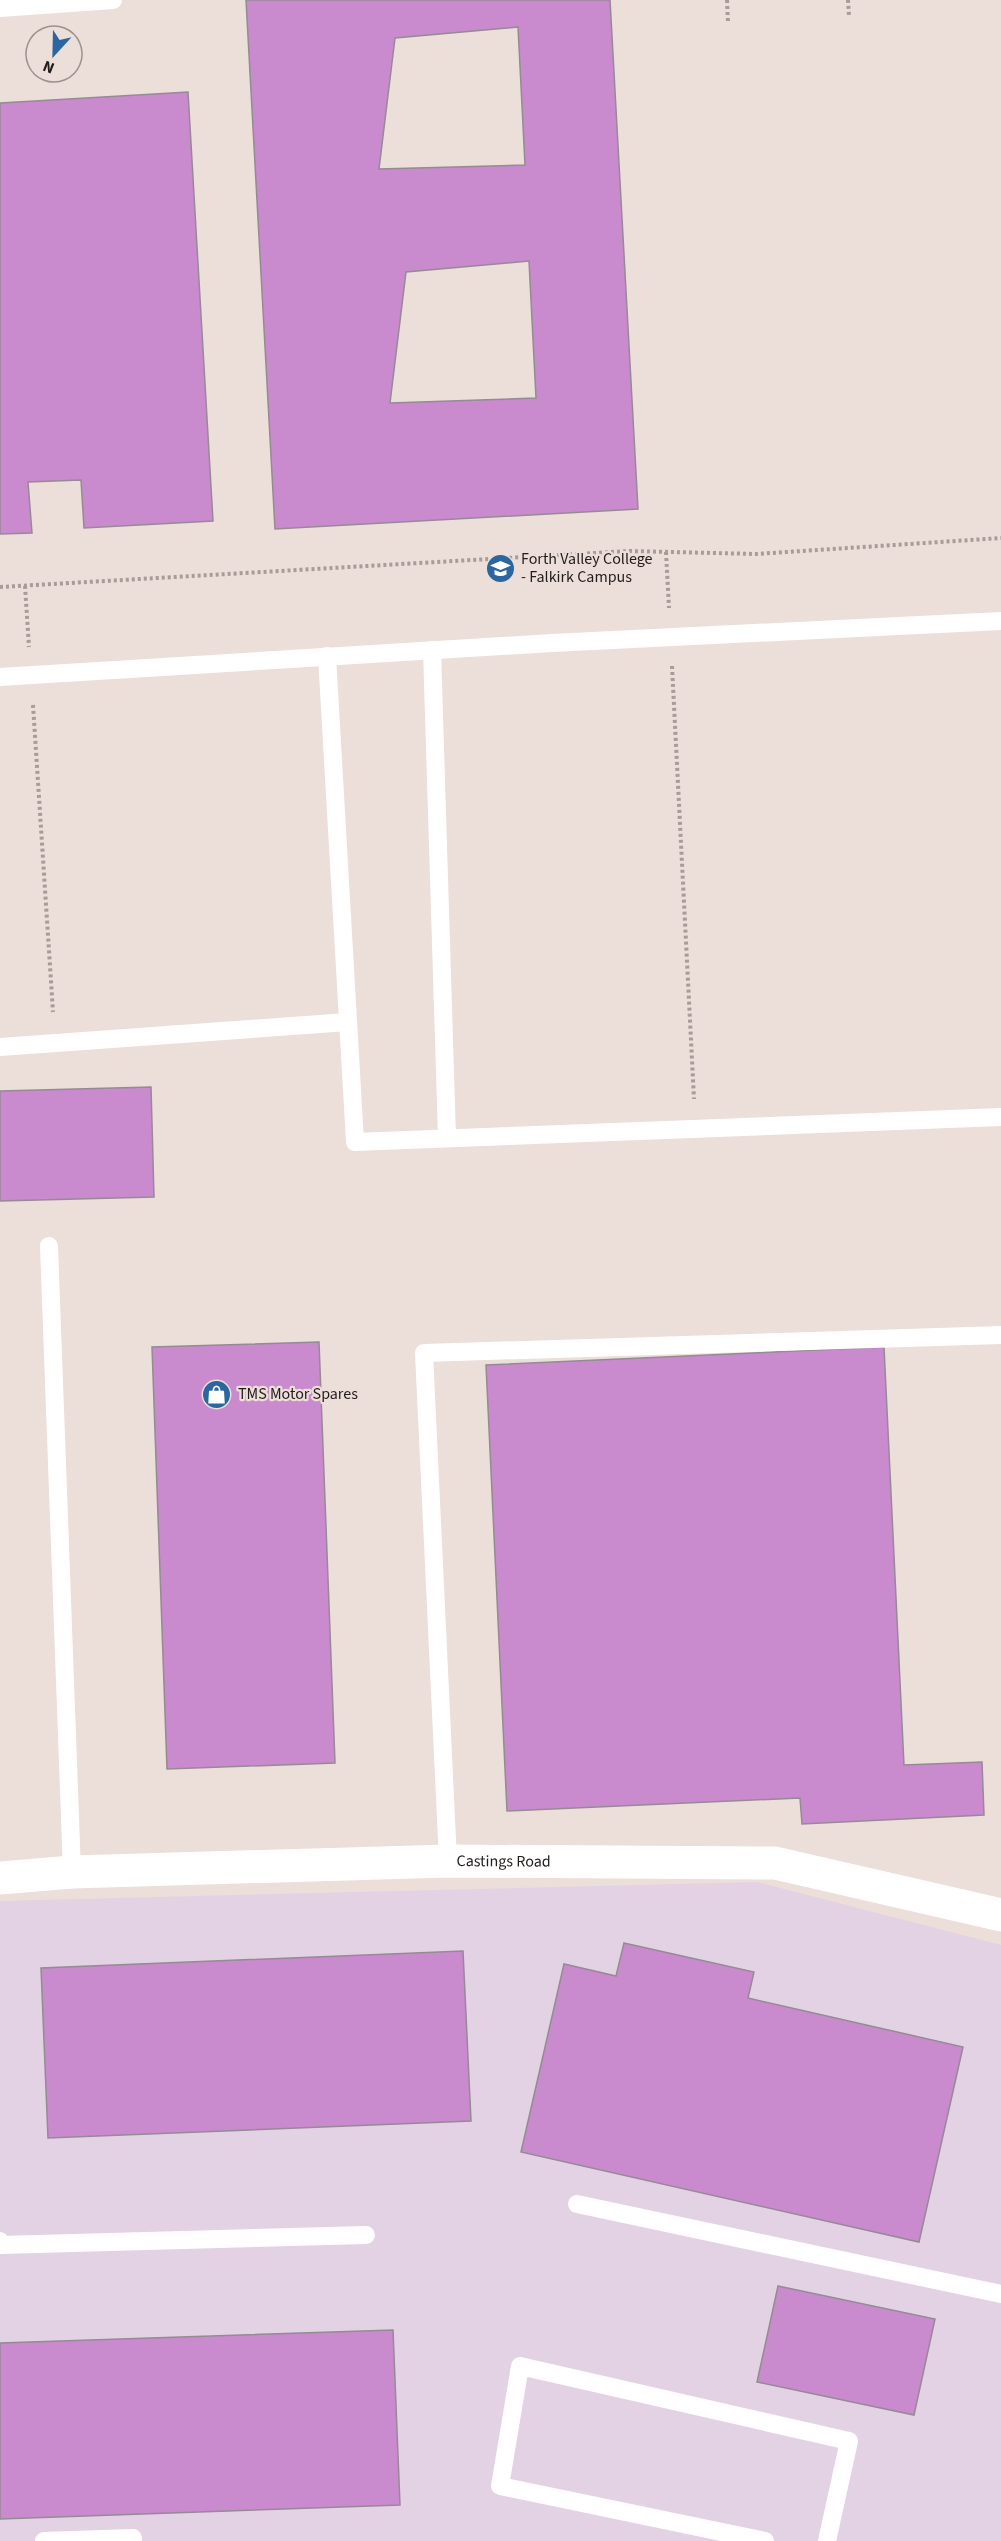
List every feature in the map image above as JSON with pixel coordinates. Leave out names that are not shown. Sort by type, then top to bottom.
[{"type":"street","name":"Castings Road","points":[[0,1878],[72,1872],[448,1861],[775,1863],[1001,1915]]},
{"type":"lane","points":[[0,8],[113,0]]},
{"type":"lane","points":[[0,677],[432,650],[1001,621]]},
{"type":"lane","points":[[432,650],[447,1138]]},
{"type":"lane","points":[[327,656],[355,1142],[1001,1117]]},
{"type":"lane","points":[[0,1047],[348,1022]]},
{"type":"lane","points":[[49,1246],[72,1872]]},
{"type":"lane","points":[[448,1861],[424,1353],[1001,1335]]},
{"type":"lane","points":[[577,2204],[1001,2294]]},
{"type":"lane","points":[[0,2241],[0,2245],[366,2235]]},
{"type":"lane","points":[[765,2541],[500,2486],[520,2366],[849,2441],[827,2541]]},
{"type":"lane","points":[[44,2541],[133,2538],[133,2541]]},
{"type":"path","points":[[727,0],[728,23]]},
{"type":"path","points":[[848,0],[849,16]]},
{"type":"path","points":[[0,587],[618,551],[756,554],[1001,538]]},
{"type":"path","points":[[666,552],[695,1128]]},
{"type":"path","points":[[25,585],[55,1043]]},
{"type":"shaded area","points":[[757,1882],[1001,1945],[1001,2541],[0,2541],[0,1901]]},
{"type":"building","points":[[246,0],[610,0],[638,509],[275,529]],"holes":[[[518,27],[525,165],[379,169],[395,38]],[[529,261],[536,398],[390,403],[406,272]]]},
{"type":"building","points":[[188,92],[213,521],[84,528],[81,480],[28,482],[32,533],[0,534],[0,103]]},
{"type":"building","points":[[151,1087],[154,1197],[0,1201],[0,1091]]},
{"type":"building","points":[[319,1342],[335,1763],[167,1769],[152,1347]]},
{"type":"building","points":[[884,1347],[904,1765],[982,1762],[984,1815],[802,1824],[800,1798],[507,1811],[486,1365]]},
{"type":"building","points":[[624,1943],[754,1972],[748,1998],[963,2047],[919,2242],[521,2152],[564,1964],[616,1976]]},
{"type":"building","points":[[463,1951],[471,2121],[48,2138],[41,1968]]},
{"type":"building","points":[[778,2286],[935,2319],[914,2415],[757,2382]]},
{"type":"building","points":[[393,2330],[400,2505],[0,2519],[0,2343]]},
{"type":"place","name":"Forth Valley College - Falkirk Campus","points":[[500,568]]},
{"type":"place","name":"TMS Motor Spares","points":[[217,1394]]}]
